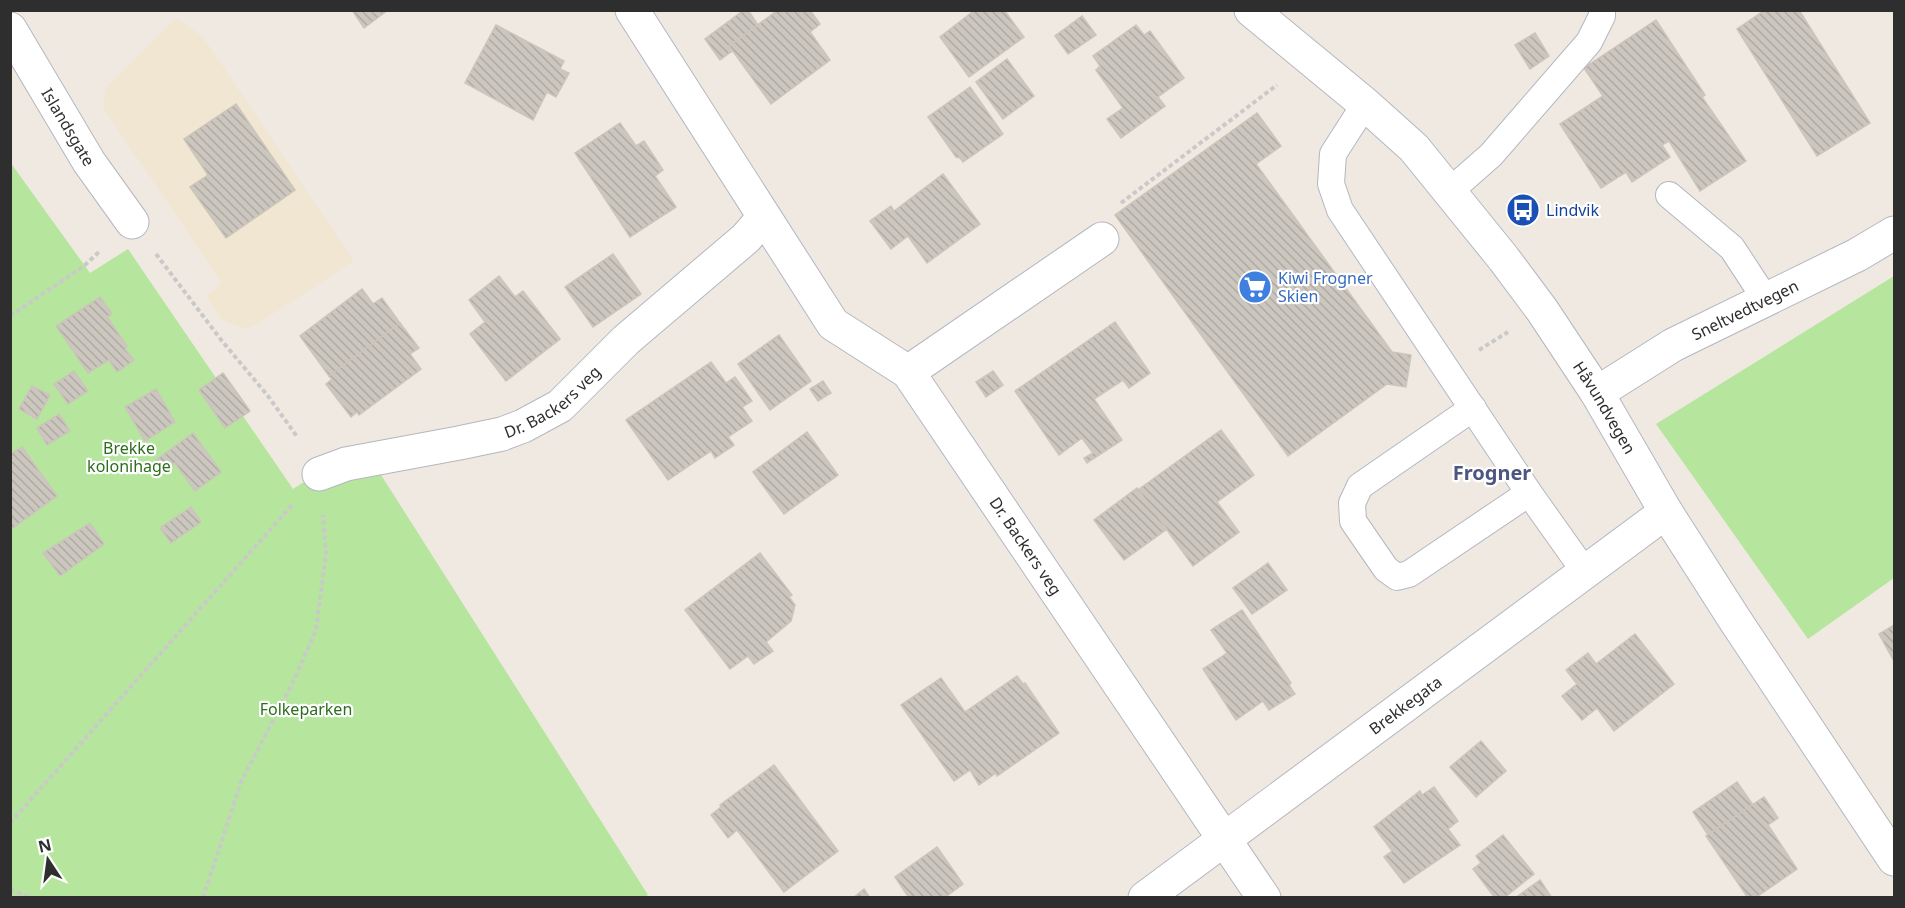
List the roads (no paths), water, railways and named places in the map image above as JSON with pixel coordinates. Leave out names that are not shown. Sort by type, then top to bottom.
[{"type":"street","name":"Dr. Backers veg","points":[[632,10],[834,324],[908,372],[1264,897]]},
{"type":"street","name":"Håvundvegen","points":[[1251,10],[1365,104],[1414,148],[1542,310],[1597,393],[1666,512],[1735,620],[1894,859]]},
{"type":"street","name":"Islandsgate","points":[[10,29],[89,162],[132,222]]},
{"type":"street","name":"Dr. Backers veg","points":[[319,474],[346,464],[502,434],[523,426],[560,406],[626,340],[746,238],[764,217]]},
{"type":"street","name":"Sneltvedtvegen","points":[[1597,393],[1673,345],[1857,255],[1894,233]]},
{"type":"street","points":[[908,372],[1102,240]]},
{"type":"street","name":"Brekkegata","points":[[1145,897],[1666,512]]},
{"type":"lane","points":[[1450,191],[1491,155],[1589,42],[1602,16],[1602,10]]},
{"type":"lane","points":[[1365,104],[1333,154],[1331,184],[1340,210],[1529,493],[1585,572]]},
{"type":"lane","points":[[1669,195],[1732,248],[1766,300]]},
{"type":"lane","points":[[1473,408],[1360,486],[1352,503],[1353,520],[1386,569],[1397,577],[1409,574],[1529,493]]},
{"type":"place","name":"Lindvik","points":[[1523,210]]},
{"type":"place","name":"Kiwi Frogner Skien","points":[[1255,287]]},
{"type":"district","name":"Frogner","points":[[1492,472]]},
{"type":"park label","name":"Brekke kolonihage","points":[[129,457]]},
{"type":"park label","name":"Folkeparken","points":[[306,709]]}]
